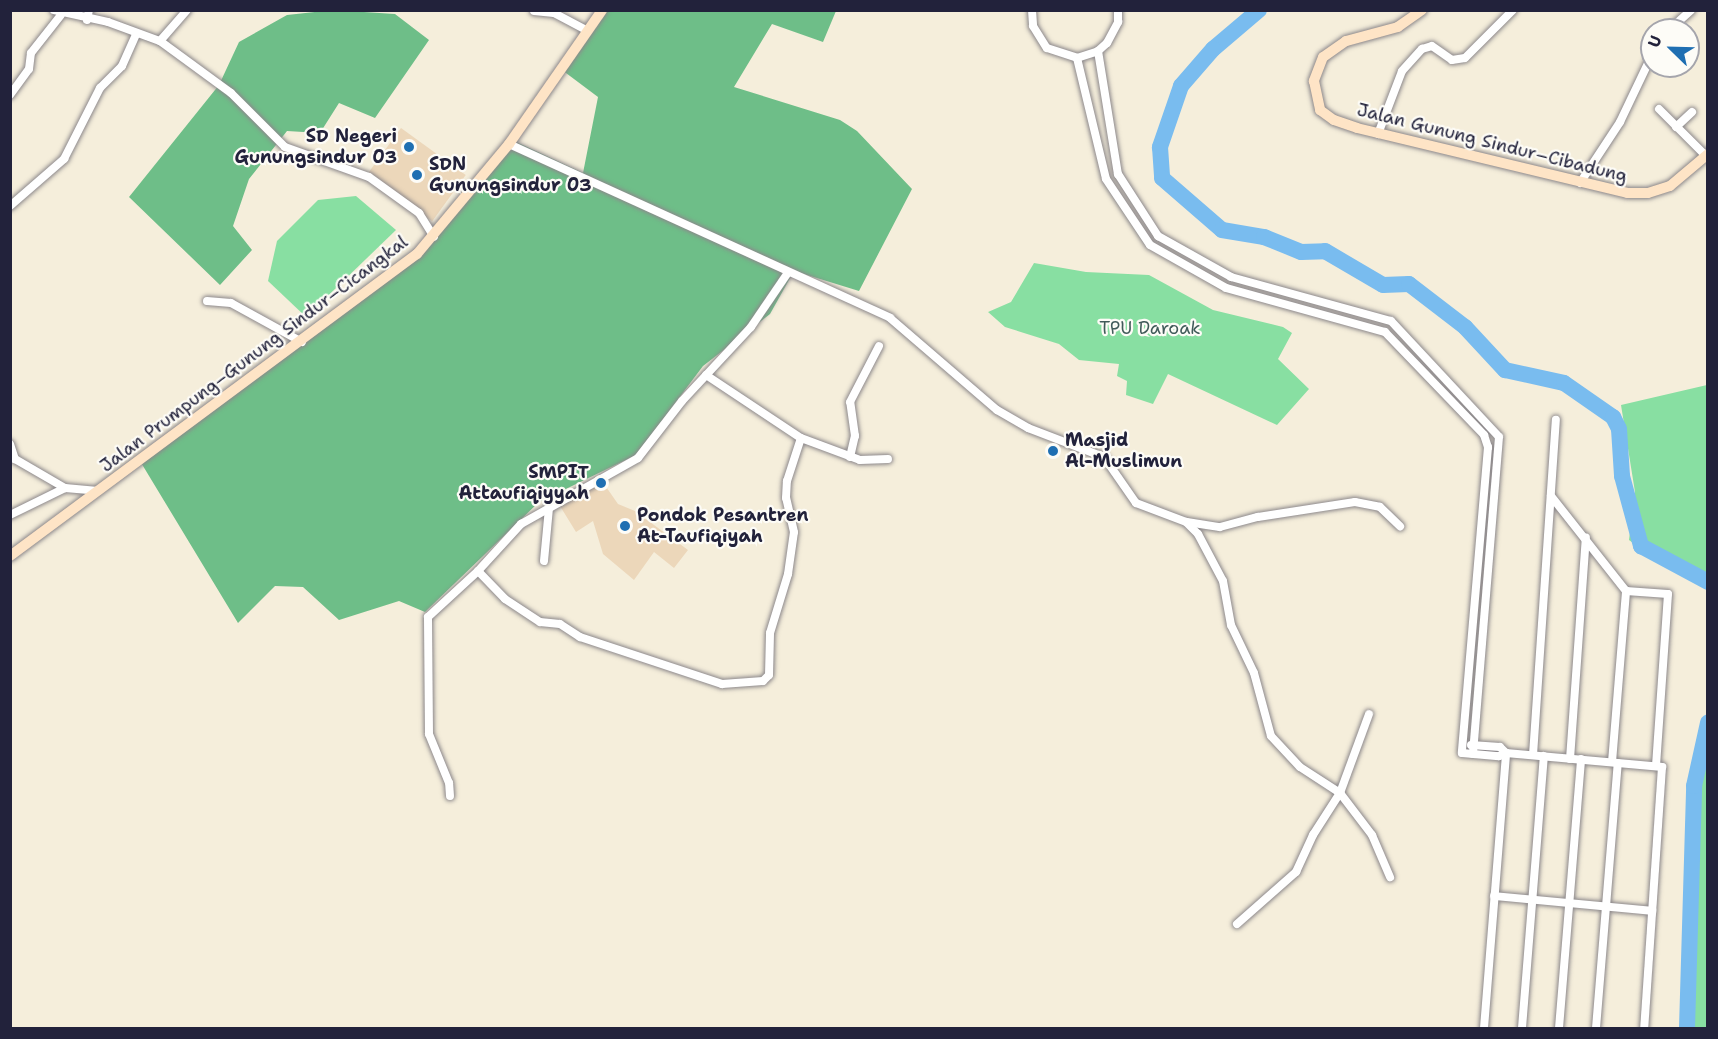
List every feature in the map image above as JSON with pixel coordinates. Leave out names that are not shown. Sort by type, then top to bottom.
[{"type":"main road","name":"Jalan Prumpung–Gunung Sindur–Cicangkal","points":[[10,556],[392,275],[434,237],[509,144],[602,10]]},
{"type":"main road","name":"Jalan Gunung Sindur–Cibadung","points":[[1422,10],[1398,27],[1346,41],[1318,64],[1313,91],[1320,110],[1334,120],[1378,134],[1614,191],[1648,193],[1680,181],[1707,155]]},
{"type":"street","points":[[87,20],[89,10]]},
{"type":"street","points":[[160,41],[188,10]]},
{"type":"street","points":[[1032,10],[1033,26],[1047,48],[1077,58],[1098,51],[1114,33],[1118,10]]},
{"type":"street","points":[[1378,134],[1402,71],[1422,49],[1432,46],[1452,60],[1465,58],[1513,10]]},
{"type":"street","points":[[534,11],[554,13],[588,31]]},
{"type":"street","points":[[10,95],[29,69],[31,53],[58,13],[108,22],[136,35],[160,41],[231,93],[285,147],[369,177],[419,213],[434,237]]},
{"type":"street","points":[[10,206],[47,178],[64,159],[100,88],[122,66],[136,35]]},
{"type":"street","points":[[1098,51],[1118,174],[1158,236],[1231,277],[1390,321],[1499,437],[1473,754]]},
{"type":"street","points":[[1077,58],[1106,179],[1150,245],[1226,288],[1385,332],[1484,435],[1488,447],[1462,753],[1499,756],[1506,753],[1662,767],[1644,1029]]},
{"type":"street","points":[[1580,183],[1620,122],[1641,78]]},
{"type":"street","points":[[1659,109],[1707,155]]},
{"type":"street","points":[[1677,127],[1692,112]]},
{"type":"street","points":[[509,144],[787,274],[848,296],[890,318],[997,410],[1028,428],[1104,458],[1136,503],[1186,522],[1220,527],[1258,517],[1355,502],[1380,507],[1400,526]]},
{"type":"street","points":[[450,796],[449,783],[429,734],[431,685],[426,626],[428,617],[478,571],[521,524],[638,458],[706,375],[751,327],[787,274]]},
{"type":"street","points":[[207,301],[231,303],[302,342]]},
{"type":"street","points":[[850,457],[855,436],[850,402],[879,346]]},
{"type":"street","points":[[706,375],[801,438],[868,462],[888,459]]},
{"type":"street","points":[[1533,755],[1556,420]]},
{"type":"street","points":[[478,571],[505,599],[540,622],[560,624],[580,637],[722,684],[763,681],[769,675],[770,633],[788,574],[794,532],[786,498],[787,481],[801,438]]},
{"type":"street","points":[[10,444],[15,459],[65,488],[100,491]]},
{"type":"street","points":[[10,515],[65,488]]},
{"type":"street","points":[[1551,496],[1626,591],[1596,1029]]},
{"type":"street","points":[[544,561],[549,508]]},
{"type":"street","points":[[1186,522],[1198,534],[1223,580],[1231,625],[1254,673],[1271,736],[1300,767],[1340,793],[1372,835],[1390,877]]},
{"type":"street","points":[[1570,759],[1586,538]]},
{"type":"street","points":[[1626,591],[1668,594],[1656,766]]},
{"type":"street","points":[[1237,924],[1296,872],[1312,835],[1340,793],[1369,714]]},
{"type":"street","points":[[1462,744],[1500,747],[1506,753],[1484,1029]]},
{"type":"street","points":[[1522,1029],[1544,756]]},
{"type":"street","points":[[1559,1029],[1581,759]]},
{"type":"street","points":[[1494,896],[1652,911]]},
{"type":"shaded area","name":"SDN Gunungsindur 03","points":[[401,128],[466,175],[432,221],[367,174]]},
{"type":"shaded area","name":"Pondok Pesantren At-Taufiqiyah","points":[[602,481],[618,504],[635,511],[688,550],[674,568],[654,552],[634,580],[603,554],[593,521],[576,532],[560,506]]},
{"type":"green space","points":[[333,10],[395,14],[429,40],[375,118],[339,103],[320,133],[287,131],[249,179],[233,226],[252,250],[220,285],[129,197],[219,85],[239,42],[287,15]]},
{"type":"green space","points":[[603,11],[836,11],[823,42],[772,24],[734,87],[840,120],[857,131],[912,189],[859,291],[794,271],[770,314],[703,366],[636,455],[539,502],[425,612],[399,601],[339,620],[303,587],[275,586],[238,623],[140,461],[427,243],[510,139],[583,173],[598,97],[562,70]]},
{"type":"green space","points":[[356,196],[396,230],[306,317],[268,281],[277,241],[318,200]]},
{"type":"green space","name":"TPU Daroak","points":[[1034,263],[1086,272],[1149,275],[1213,310],[1283,327],[1292,333],[1278,359],[1309,389],[1277,425],[1168,374],[1153,404],[1126,395],[1127,381],[1117,376],[1119,364],[1079,360],[1059,344],[1005,327],[988,312],[1011,302]]},
{"type":"green space","points":[[1708,385],[1707,577],[1658,561],[1629,540],[1635,492],[1621,405]]},
{"type":"green space","points":[[1707,735],[1707,1028],[1689,1028],[1689,891],[1699,763]]},
{"type":"waterway","points":[[1259,10],[1213,49],[1181,86],[1160,147],[1162,178],[1222,230],[1264,237],[1301,252],[1325,251],[1383,285],[1409,284],[1465,327],[1505,370],[1564,383],[1613,417],[1619,429],[1622,476],[1641,546],[1708,582]]},
{"type":"waterway","points":[[1687,1028],[1694,786],[1708,723]]},
{"type":"place","name":"SD Negeri Gunungsindur 03","points":[[409,147]]},
{"type":"place","name":"SDN Gunungsindur 03","points":[[417,175]]},
{"type":"place","name":"Masjid Al-Muslimun","points":[[1053,451]]},
{"type":"place","name":"SMPIT Attaufiqiyyah","points":[[601,483]]},
{"type":"place","name":"Pondok Pesantren At-Taufiqiyah","points":[[625,526]]}]
